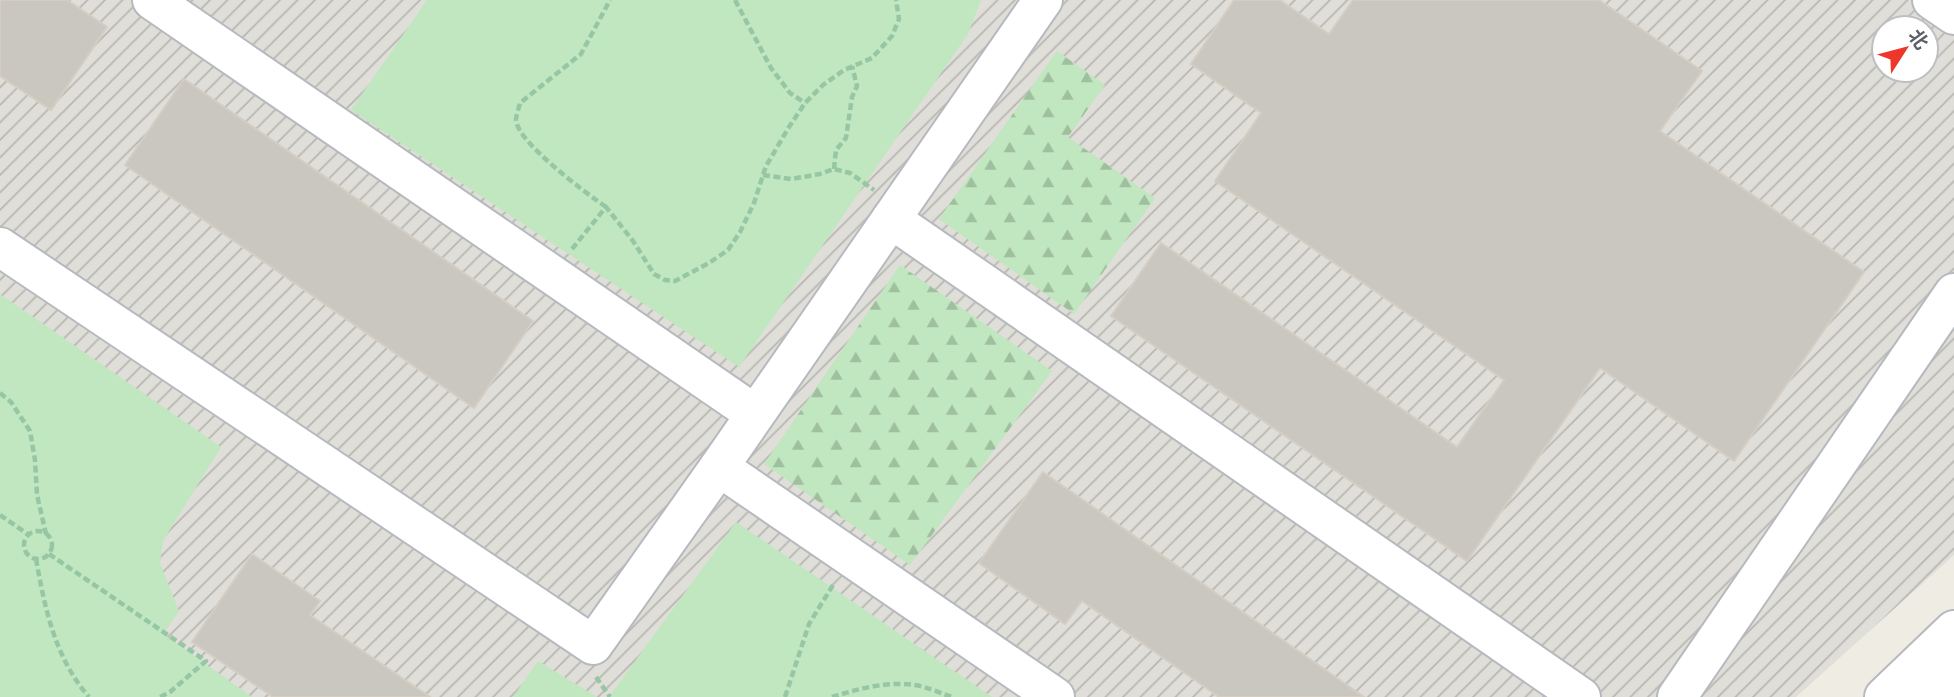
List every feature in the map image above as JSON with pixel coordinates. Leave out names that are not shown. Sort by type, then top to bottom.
[{"type":"street","points":[[152,0],[755,414]]},
{"type":"street","points":[[1932,0],[1954,15]]},
{"type":"street","points":[[0,247],[593,645],[895,213],[1033,4]]},
{"type":"street","points":[[895,213],[1581,697]]},
{"type":"street","points":[[1677,697],[1954,293]]},
{"type":"street","points":[[719,467],[1055,697]]},
{"type":"street","points":[[1884,697],[1954,629]]},
{"type":"street","points":[[1927,697],[1954,670]]},
{"type":"path","points":[[610,0],[581,54],[520,103],[516,121],[524,138],[606,207],[633,241],[654,274],[665,280],[675,281],[728,250],[754,203],[763,175],[805,103],[823,85],[852,66],[872,58],[891,36],[899,19],[896,0]]},
{"type":"path","points":[[735,0],[771,68],[790,93],[805,103]]},
{"type":"path","points":[[834,169],[836,150],[846,138],[852,97],[857,86],[852,66]]},
{"type":"path","points":[[763,175],[791,178],[834,169],[850,173],[895,213]]},
{"type":"path","points":[[552,275],[606,207]]},
{"type":"path","points":[[0,393],[10,402],[30,431],[37,495],[46,534],[52,546],[49,554],[41,559],[28,555],[24,547],[26,538],[37,531],[46,534]]},
{"type":"path","points":[[0,515],[29,535]]},
{"type":"path","points":[[49,554],[206,661],[170,692],[160,697]]},
{"type":"path","points":[[36,559],[54,638],[80,687],[89,697]]},
{"type":"path","points":[[785,697],[809,624],[852,559]]},
{"type":"path","points":[[832,697],[893,684],[915,685],[952,697]]},
{"type":"shaded area","points":[[0,0],[1954,0],[1954,555],[1796,697],[0,697]]},
{"type":"green space","points":[[427,0],[981,0],[968,34],[739,367],[351,110]]},
{"type":"green space","points":[[1057,51],[1105,85],[1068,137],[1155,198],[1074,314],[939,219]]},
{"type":"green space","points":[[900,265],[1052,371],[910,565],[764,464]]},
{"type":"green space","points":[[0,294],[221,447],[163,541],[160,563],[179,611],[163,634],[252,697],[0,697]]},
{"type":"green space","points":[[736,522],[992,697],[609,697]]},
{"type":"green space","points":[[538,661],[597,697],[513,697]]},
{"type":"building","points":[[0,0],[67,0],[107,27],[51,110],[0,76]]},
{"type":"building","points":[[1234,0],[1280,0],[1329,34],[1353,0],[1599,0],[1702,71],[1660,131],[1864,272],[1734,461],[1600,368],[1467,561],[1111,316],[1161,243],[1457,447],[1504,380],[1215,181],[1261,113],[1191,64]]},
{"type":"building","points":[[184,79],[533,321],[474,408],[125,165]]},
{"type":"building","points":[[1043,472],[1364,697],[1219,697],[1082,601],[1065,624],[979,563]]},
{"type":"building","points":[[252,554],[320,601],[310,615],[430,697],[273,697],[192,642]]}]
